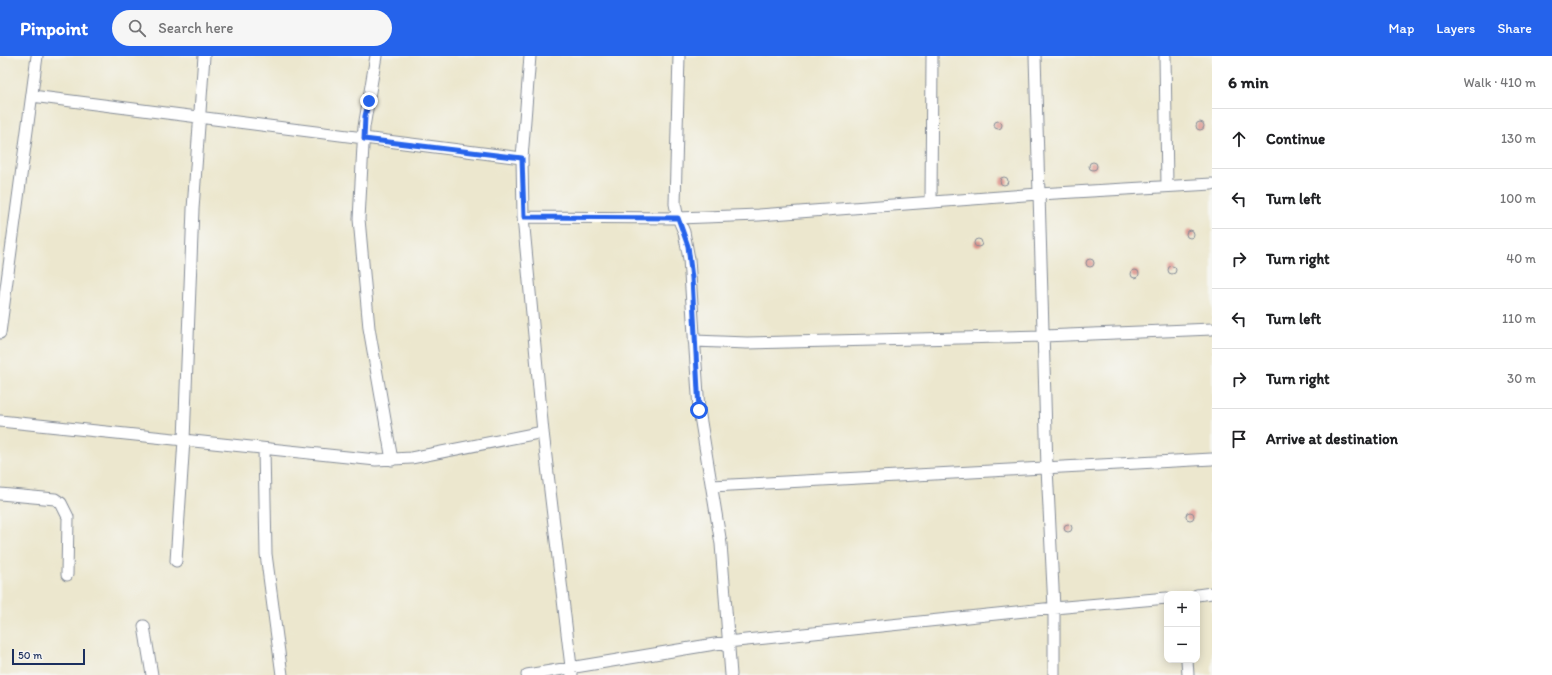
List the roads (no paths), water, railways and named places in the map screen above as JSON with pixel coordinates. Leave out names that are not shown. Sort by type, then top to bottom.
[{"type":"street","points":[[0,333],[37,56]]},
{"type":"street","points":[[176,561],[184,440],[193,209],[201,118],[204,56]]},
{"type":"street","points":[[376,56],[365,116],[359,219],[360,246],[370,336],[392,460]]},
{"type":"street","points":[[530,56],[522,158],[524,217],[543,432],[572,671]]},
{"type":"street","points":[[679,56],[675,204],[678,218],[684,232],[689,259],[699,410],[721,544],[731,675]]},
{"type":"street","points":[[931,202],[932,56]]},
{"type":"street","points":[[1035,56],[1047,468],[1054,608],[1054,675]]},
{"type":"street","points":[[1165,56],[1167,186]]},
{"type":"street","points":[[32,96],[522,158]]},
{"type":"street","points":[[524,217],[678,218],[759,215],[1039,194],[1212,184]]},
{"type":"street","points":[[694,341],[747,343],[1044,336],[1212,329]]},
{"type":"street","points":[[0,421],[356,458],[392,460],[411,458],[543,432]]},
{"type":"street","points":[[264,448],[266,554],[282,675]]},
{"type":"street","points":[[712,486],[1212,459]]},
{"type":"street","points":[[0,494],[55,499],[60,503],[68,517],[67,575]]},
{"type":"street","points":[[1200,595],[1212,593]]},
{"type":"street","points":[[527,675],[572,671],[728,642],[1054,608],[1164,598]]},
{"type":"street","points":[[144,626],[152,675]]},
{"type":"street","points":[[1187,663],[1188,675]]}]
